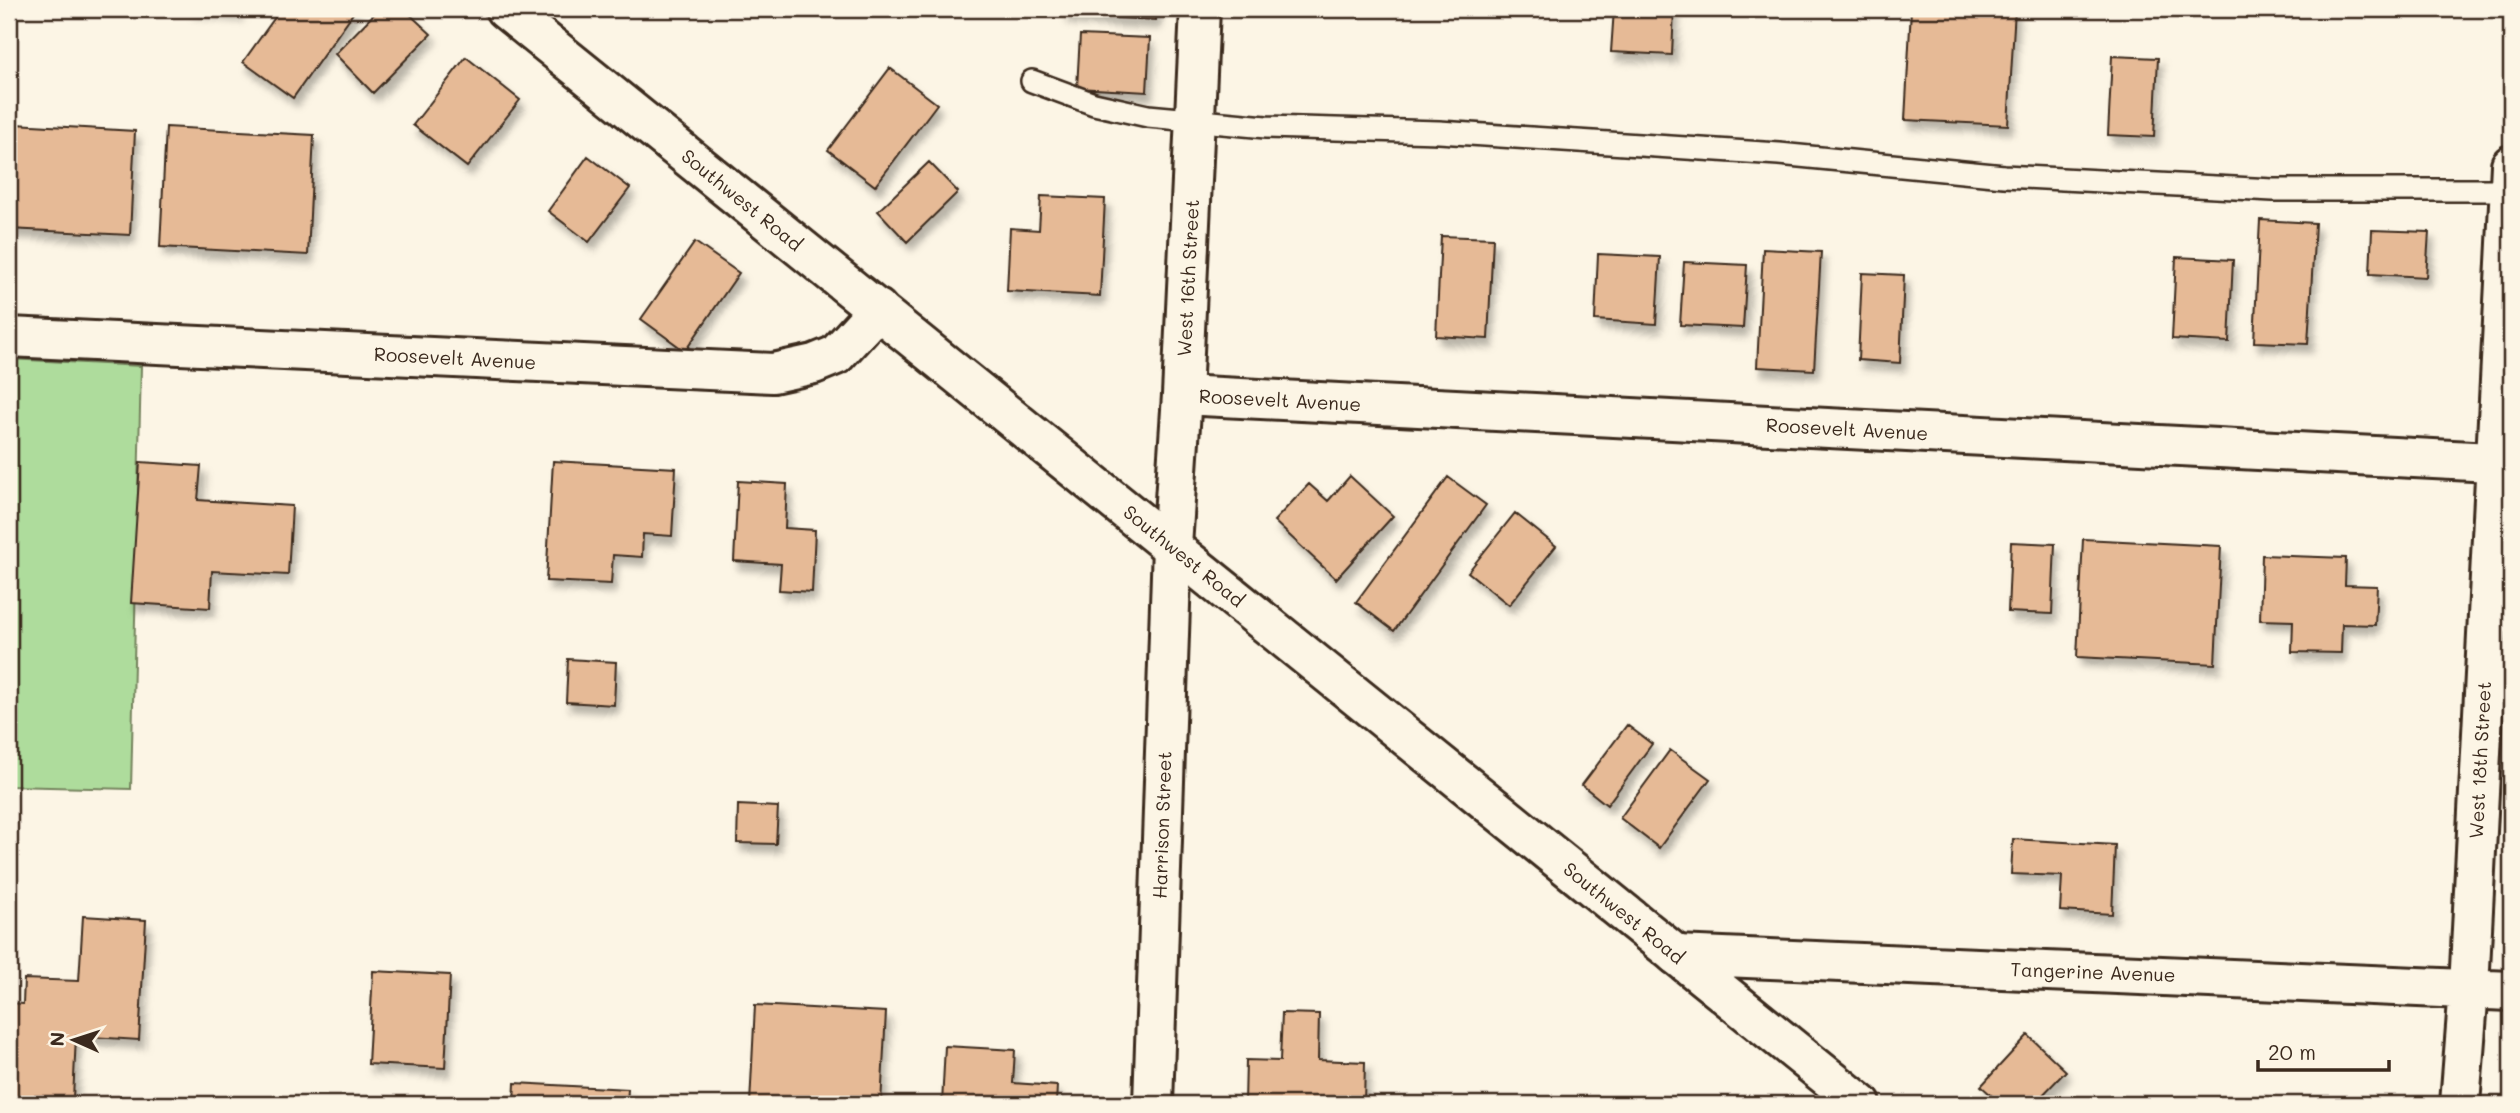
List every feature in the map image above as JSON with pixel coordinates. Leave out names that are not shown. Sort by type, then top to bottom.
[{"type":"street","name":"West 16th Street","points":[[1172,546],[1182,395],[1200,9]]},
{"type":"street","name":"Southwest Road","points":[[525,17],[878,309],[1861,1104]]},
{"type":"street","name":"West 18th Street","points":[[2460,1104],[2503,463],[2511,177]]},
{"type":"street","name":"Roosevelt Avenue","points":[[9,337],[774,373],[814,365],[836,355],[878,309]]},
{"type":"street","name":"Roosevelt Avenue","points":[[1182,395],[2503,463]]},
{"type":"street","name":"Harrison Street","points":[[1153,1104],[1172,546]]},
{"type":"street","name":"Tangerine Avenue","points":[[1676,955],[2511,990]]},
{"type":"lane","points":[[1032,81],[1094,104],[1148,116],[1195,121],[1266,127],[1439,132],[1779,154],[2004,176],[2273,190],[2511,177]]},
{"type":"green space","points":[[9,359],[141,366],[131,789],[9,786]]},
{"type":"building","points":[[188,9],[238,9],[237,13]]},
{"type":"building","points":[[281,9],[356,9],[293,98],[243,62]]},
{"type":"building","points":[[379,9],[404,9],[431,34],[373,93],[335,54]]},
{"type":"building","points":[[1064,9],[1157,9],[1156,20],[1064,15]]},
{"type":"building","points":[[1614,9],[1674,9],[1672,55],[1611,52]]},
{"type":"building","points":[[1911,9],[2015,9],[2008,125],[1905,120]]},
{"type":"building","points":[[1080,35],[1150,38],[1147,92],[1077,88]]},
{"type":"building","points":[[2112,56],[2158,58],[2154,137],[2108,135]]},
{"type":"building","points":[[466,57],[520,100],[467,167],[413,125]]},
{"type":"building","points":[[890,68],[937,104],[875,186],[828,150]]},
{"type":"building","points":[[15,124],[135,131],[130,235],[9,229]]},
{"type":"building","points":[[166,127],[314,135],[308,255],[160,247]]},
{"type":"building","points":[[588,156],[630,188],[589,242],[548,211]]},
{"type":"building","points":[[929,162],[958,192],[907,242],[878,211]]},
{"type":"building","points":[[1041,196],[1105,199],[1100,296],[1007,291],[1010,228],[1039,230]]},
{"type":"building","points":[[2260,220],[2315,223],[2308,344],[2254,342]]},
{"type":"building","points":[[2372,230],[2429,232],[2426,277],[2370,274]]},
{"type":"building","points":[[1441,236],[1493,238],[1488,339],[1436,336]]},
{"type":"building","points":[[695,242],[739,273],[685,351],[641,319]]},
{"type":"building","points":[[1763,249],[1821,252],[1814,370],[1757,367]]},
{"type":"building","points":[[1598,254],[1660,257],[1656,324],[1595,320]]},
{"type":"building","points":[[2176,257],[2233,260],[2229,342],[2172,339]]},
{"type":"building","points":[[1684,262],[1747,265],[1743,328],[1680,325]]},
{"type":"building","points":[[1862,273],[1904,275],[1900,363],[1858,360]]},
{"type":"building","points":[[553,461],[676,468],[672,536],[643,534],[642,557],[613,555],[611,584],[546,581]]},
{"type":"building","points":[[140,462],[201,466],[198,500],[292,506],[288,575],[212,571],[210,608],[131,603]]},
{"type":"building","points":[[1350,476],[1393,516],[1336,579],[1274,521],[1309,484],[1328,501]]},
{"type":"building","points":[[1448,477],[1486,505],[1394,631],[1356,602]]},
{"type":"building","points":[[738,481],[787,484],[785,528],[815,530],[812,592],[779,590],[781,564],[734,561]]},
{"type":"building","points":[[1515,513],[1556,546],[1509,605],[1468,572]]},
{"type":"building","points":[[2083,539],[2221,546],[2215,664],[2077,657]]},
{"type":"building","points":[[2011,542],[2055,544],[2052,614],[2008,612]]},
{"type":"building","points":[[2262,555],[2346,558],[2345,585],[2377,586],[2375,625],[2342,624],[2341,653],[2292,652],[2293,621],[2260,620]]},
{"type":"building","points":[[568,659],[616,662],[614,705],[566,702]]},
{"type":"building","points":[[1627,725],[1652,744],[1607,805],[1582,785]]},
{"type":"building","points":[[1670,750],[1710,779],[1659,848],[1620,818]]},
{"type":"building","points":[[738,805],[778,807],[776,844],[737,843]]},
{"type":"building","points":[[2013,839],[2115,845],[2112,914],[2060,911],[2062,876],[2011,874]]},
{"type":"building","points":[[83,916],[146,920],[139,1040],[76,1036],[73,1099],[9,1096],[9,1003],[23,1004],[24,979],[79,981]]},
{"type":"building","points":[[373,971],[450,975],[445,1068],[368,1064]]},
{"type":"building","points":[[755,1005],[886,1012],[881,1104],[750,1104]]},
{"type":"building","points":[[1282,1013],[1319,1014],[1318,1060],[1365,1062],[1364,1104],[1245,1104],[1246,1060],[1280,1061]]},
{"type":"building","points":[[2028,1035],[2066,1071],[2034,1104],[2001,1104],[1981,1086]]},
{"type":"building","points":[[945,1046],[1015,1050],[1013,1083],[1057,1086],[1056,1104],[942,1104]]},
{"type":"building","points":[[515,1083],[628,1089],[627,1104],[514,1104]]}]
